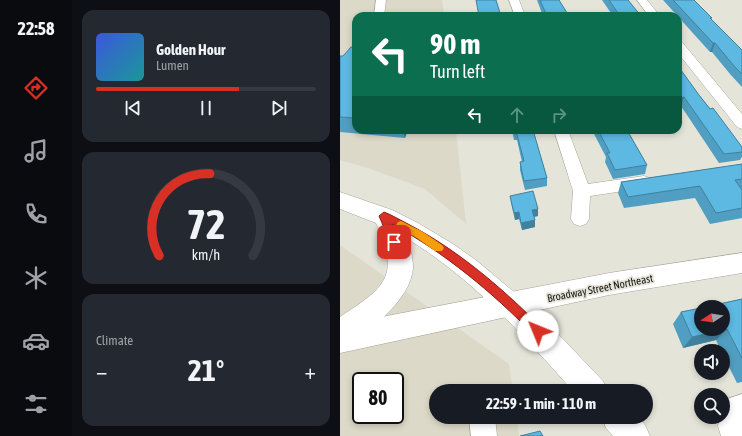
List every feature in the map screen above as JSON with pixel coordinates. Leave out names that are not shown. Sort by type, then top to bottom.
[{"type":"main road","points":[[340,200],[384,216],[420,235],[461,263],[512,305],[587,384]]},
{"type":"main road","points":[[340,333],[387,297],[398,280],[401,266],[400,254],[384,216]]},
{"type":"main road","name":"Broadway Street Northeast","points":[[340,339],[609,284],[742,263]]},
{"type":"main road","points":[[623,424],[634,436]]},
{"type":"street","points":[[380,12],[381,0]]},
{"type":"street","points":[[514,0],[518,12]]},
{"type":"street","points":[[642,0],[652,12]]},
{"type":"street","points":[[682,49],[742,124]]},
{"type":"street","points":[[562,134],[582,191],[580,219]]},
{"type":"street","points":[[582,191],[658,180]]},
{"type":"street","points":[[734,436],[731,431],[732,416],[736,408],[742,406]]},
{"type":"street","points":[[483,424],[484,436]]},
{"type":"shaded area","points":[[340,0],[442,0],[444,12],[352,12],[352,134],[456,134],[466,224],[425,189],[368,168],[340,160]]},
{"type":"shaded area","points":[[340,245],[509,364],[512,384],[429,384],[429,424],[518,424],[519,436],[340,436]]},
{"type":"building","points":[[476,0],[496,0],[500,12],[478,12]]},
{"type":"building","points":[[540,0],[559,0],[566,12],[545,12]]},
{"type":"building","points":[[609,0],[628,0],[638,12],[617,12]]},
{"type":"building","points":[[673,0],[694,0],[742,50],[742,74],[715,43],[713,43]]},
{"type":"building","points":[[352,47],[352,118],[340,117],[340,56],[343,56]]},
{"type":"building","points":[[682,72],[710,109],[713,108],[742,147],[742,152],[724,154],[684,97],[682,98]]},
{"type":"building","points":[[517,134],[534,134],[547,178],[524,181],[520,162],[524,161]]},
{"type":"building","points":[[600,134],[629,134],[647,165],[615,170],[607,153],[610,153]]},
{"type":"building","points":[[742,164],[742,179],[735,180],[742,190],[742,208],[716,213],[700,186],[628,197],[621,182]]},
{"type":"building","points":[[533,191],[538,209],[532,210],[535,220],[521,223],[519,212],[514,213],[510,196]]},
{"type":"building","points":[[742,299],[742,358],[730,335],[730,302]]},
{"type":"building","points":[[694,309],[694,336],[696,336],[692,337],[681,312]]},
{"type":"building","points":[[540,431],[543,436],[520,436]]},
{"type":"slow traffic","points":[[401,225],[420,235],[439,248]]},
{"type":"route","points":[[394,242],[384,216],[420,235],[461,263],[512,305],[538,331]]}]
